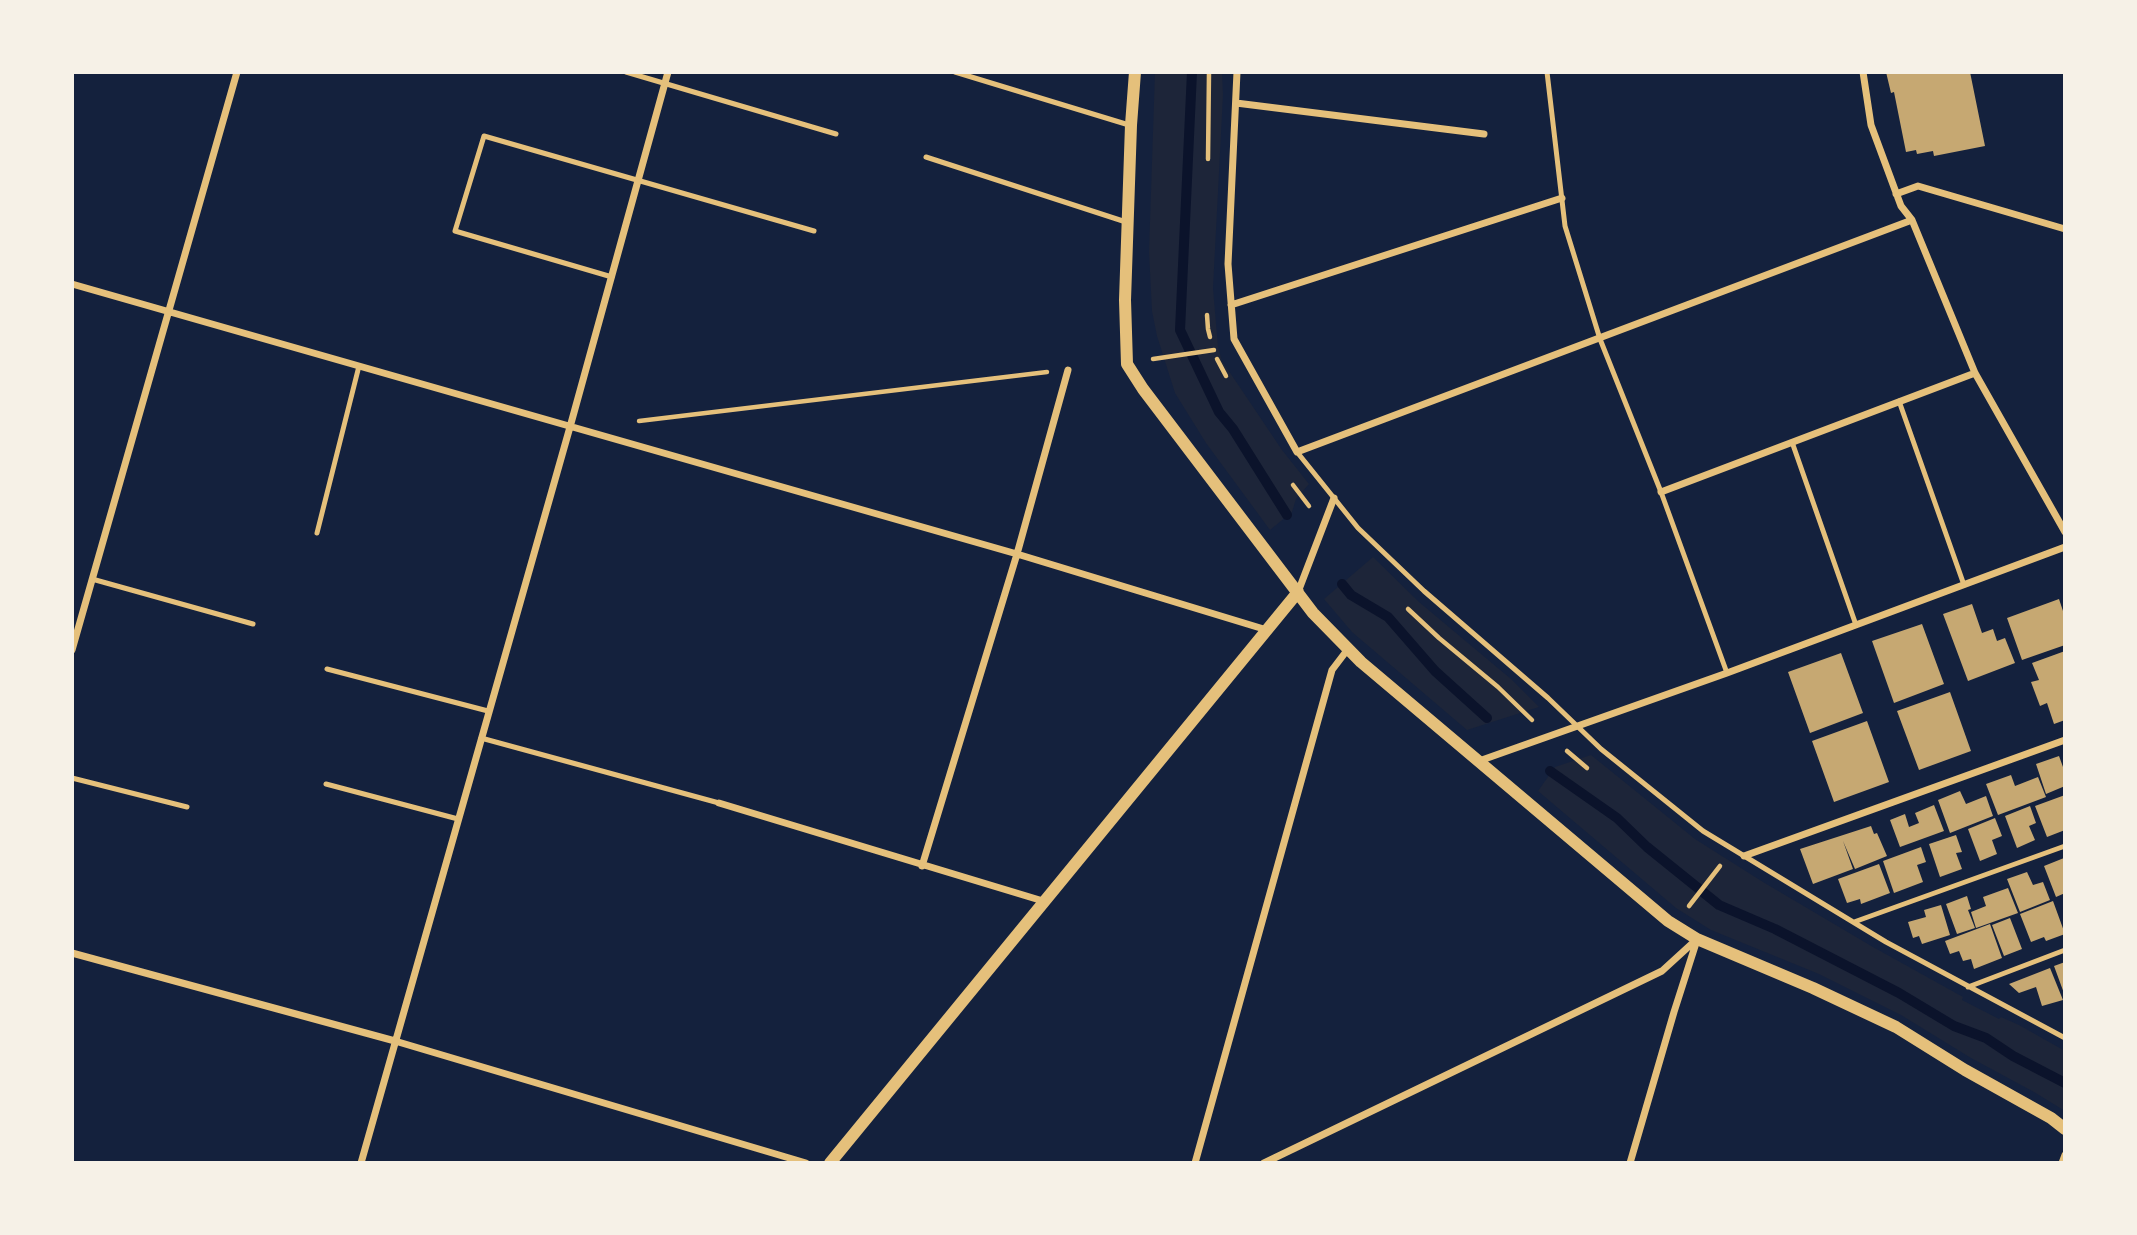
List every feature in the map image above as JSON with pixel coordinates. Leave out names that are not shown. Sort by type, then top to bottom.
[{"type":"street","points":[[72,650],[237,72]]},
{"type":"street","points":[[361,1163],[668,72]]},
{"type":"street","points":[[1135,72],[1125,300],[1127,364],[1143,390],[1313,613],[1361,662],[1668,921],[1697,940],[1813,988],[1896,1027],[1965,1070],[2051,1118],[2065,1129]]},
{"type":"street","points":[[1237,72],[1228,264],[1234,340],[1297,452],[1912,220]]},
{"type":"street","points":[[1863,72],[1871,125],[1901,206],[1912,220],[1975,373],[2065,532]]},
{"type":"street","points":[[1236,103],[1484,135]]},
{"type":"street","points":[[1896,194],[1918,186],[2065,229]]},
{"type":"street","points":[[1231,305],[1562,198]]},
{"type":"street","points":[[72,284],[1017,554],[1267,630]]},
{"type":"street","points":[[922,866],[1017,554],[1068,370]]},
{"type":"street","points":[[1661,492],[1975,373]]},
{"type":"street","points":[[830,1163],[1298,592],[1334,498]]},
{"type":"street","points":[[1479,761],[1727,673],[2065,547]]},
{"type":"street","points":[[1195,1163],[1332,670],[1348,649]]},
{"type":"street","points":[[1744,856],[2065,740]]},
{"type":"street","points":[[719,803],[1043,901]]},
{"type":"street","points":[[1264,1163],[1662,971],[1697,940]]},
{"type":"street","points":[[1630,1163],[1697,940]]},
{"type":"street","points":[[72,953],[395,1041],[806,1163]]},
{"type":"street","points":[[2062,1163],[2065,1155]]},
{"type":"lane","points":[[626,72],[836,134]]},
{"type":"lane","points":[[955,72],[1131,125]]},
{"type":"lane","points":[[1547,72],[1565,226],[1600,339],[1661,492],[1727,673]]},
{"type":"lane","points":[[612,277],[455,231],[484,136],[814,231]]},
{"type":"lane","points":[[926,157],[1128,222]]},
{"type":"lane","points":[[317,533],[359,366]]},
{"type":"lane","points":[[1899,401],[1964,585]]},
{"type":"lane","points":[[1792,442],[1856,625]]},
{"type":"lane","points":[[1297,452],[1358,528],[1424,591],[1548,698],[1601,749],[1703,831],[1854,923],[2065,1038]]},
{"type":"lane","points":[[92,579],[253,624]]},
{"type":"lane","points":[[327,669],[488,711]]},
{"type":"lane","points":[[481,738],[719,803]]},
{"type":"lane","points":[[72,778],[187,807]]},
{"type":"lane","points":[[326,784],[458,819]]},
{"type":"lane","points":[[1854,923],[2065,846]]},
{"type":"lane","points":[[1968,987],[2065,950]]},
{"type":"path","points":[[1127,364],[1214,350]]},
{"type":"path","points":[[637,421],[1068,370]]},
{"type":"path","points":[[1687,909],[1721,865]]},
{"type":"shaded area","points":[[1155,72],[1222,72],[1213,288],[1218,347],[1222,361],[1282,450],[1309,484],[1296,499],[1292,512],[1270,530],[1206,443],[1175,393],[1157,336],[1152,311],[1149,252]]},
{"type":"shaded area","points":[[1373,557],[1419,602],[1511,679],[1539,707],[1467,730],[1352,632],[1324,599]]},
{"type":"shaded area","points":[[1591,755],[1695,839],[1763,882],[1963,997],[1962,1000],[1999,1019],[2001,1017],[2019,1025],[2065,1051],[2065,1111],[1901,1015],[1819,974],[1711,930],[1676,908],[1538,791],[1555,767]]},
{"type":"building","points":[[1886,72],[1970,72],[1985,146],[1934,156],[1933,151],[1917,154],[1916,150],[1906,152],[1894,92],[1891,93]]},
{"type":"building","points":[[2059,599],[2065,617],[2065,645],[2022,660],[2007,618]]},
{"type":"building","points":[[1972,604],[1982,633],[1993,629],[1997,641],[2005,638],[2015,663],[1968,681],[1943,614]]},
{"type":"building","points":[[1922,624],[1944,684],[1894,703],[1872,641]]},
{"type":"building","points":[[2065,651],[2065,720],[2054,724],[2047,703],[2040,706],[2031,682],[2039,680],[2032,663]]},
{"type":"building","points":[[1841,653],[1863,713],[1810,733],[1788,672]]},
{"type":"building","points":[[1950,692],[1971,751],[1919,770],[1897,711]]},
{"type":"building","points":[[1867,721],[1889,782],[1834,802],[1812,741]]},
{"type":"building","points":[[2059,756],[2063,767],[2065,766],[2065,786],[2046,794],[2036,764]]},
{"type":"building","points":[[2011,775],[2015,786],[2038,777],[2046,797],[1998,815],[1986,784]]},
{"type":"building","points":[[1960,791],[1966,804],[1986,796],[1993,816],[1950,833],[1938,800]]},
{"type":"building","points":[[2065,795],[2065,830],[2047,837],[2035,806]]},
{"type":"building","points":[[1934,805],[1944,831],[1900,847],[1890,820],[1905,814],[1909,827],[1919,823],[1915,813]]},
{"type":"building","points":[[2030,806],[2036,823],[2029,826],[2035,840],[2017,848],[2005,816]]},
{"type":"building","points":[[1995,818],[2002,836],[1992,840],[1997,854],[1980,861],[1968,829]]},
{"type":"building","points":[[1871,826],[1887,856],[1855,869],[1843,841],[1853,869],[1813,884],[1800,849]]},
{"type":"building","points":[[1956,835],[1962,852],[1956,853],[1962,869],[1940,877],[1929,844]]},
{"type":"building","points":[[1921,847],[1926,862],[1917,865],[1923,882],[1894,893],[1883,861]]},
{"type":"building","points":[[2064,858],[2065,893],[2056,897],[2044,866]]},
{"type":"building","points":[[1879,864],[1890,893],[1861,904],[1860,899],[1847,903],[1838,879]]},
{"type":"building","points":[[2027,872],[2033,885],[2043,882],[2050,900],[2020,912],[2007,879]]},
{"type":"building","points":[[2008,888],[2018,913],[1976,928],[1971,912],[1986,906],[1983,897]]},
{"type":"building","points":[[1967,896],[1971,909],[1968,910],[1975,928],[1957,934],[1946,904]]},
{"type":"building","points":[[2053,901],[2065,934],[2046,941],[2044,937],[2031,942],[2020,914]]},
{"type":"building","points":[[1941,905],[1950,935],[1922,944],[1919,936],[1913,938],[1908,922],[1926,917],[1924,910]]},
{"type":"building","points":[[2010,918],[2022,949],[2004,956],[1992,925]]},
{"type":"building","points":[[1990,924],[2002,958],[1974,969],[1971,959],[1963,961],[1959,951],[1950,954],[1945,941]]},
{"type":"building","points":[[2065,962],[2065,996],[2054,966]]},
{"type":"building","points":[[2050,968],[2063,1000],[2042,1006],[2036,987],[2019,993],[2009,984]]},
{"type":"waterway","points":[[1192,72],[1180,330],[1219,412],[1233,429],[1287,515]]},
{"type":"waterway","points":[[1342,584],[1351,595],[1388,617],[1435,671],[1487,718]]},
{"type":"waterway","points":[[1550,771],[1617,818],[1647,847],[1719,905],[1775,929],[1899,993],[1954,1026],[1986,1038],[2013,1056],[2065,1083]]}]
